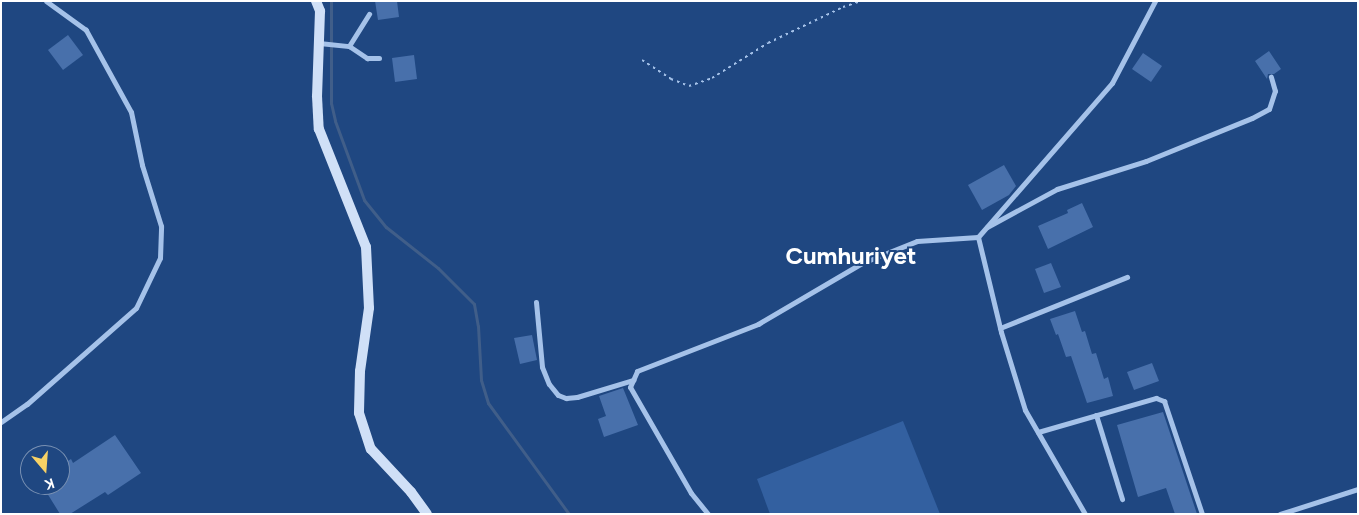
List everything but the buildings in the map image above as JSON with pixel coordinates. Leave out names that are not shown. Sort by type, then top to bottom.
[{"type":"street","points":[[1,422],[27,404],[136,308],[160,258],[161,226],[142,165],[131,112],[86,30],[46,1]]},
{"type":"street","points":[[316,1],[320,11],[317,96],[319,129],[366,247],[369,308],[360,371],[359,413],[371,450],[411,492],[427,514]]},
{"type":"street","points":[[708,514],[691,493],[630,387],[637,371],[758,324],[862,263],[917,242],[978,237],[1112,83],[1155,1]]},
{"type":"street","points":[[349,46],[370,14]]},
{"type":"street","points":[[319,43],[349,46],[367,58],[379,58]]},
{"type":"street","points":[[987,227],[1057,188],[1146,160],[1252,118],[1269,109],[1275,91],[1271,77]]},
{"type":"street","points":[[978,237],[1000,328],[1024,410],[1084,514]]},
{"type":"street","points":[[1000,328],[1127,278]]},
{"type":"street","points":[[536,302],[542,367],[549,384],[558,395],[566,398],[577,397],[633,380]]},
{"type":"street","points":[[1038,432],[1156,398],[1164,401],[1202,514]]},
{"type":"street","points":[[1096,416],[1122,499]]},
{"type":"street","points":[[1280,514],[1358,489]]},
{"type":"path","points":[[642,60],[671,79],[689,86],[712,78],[768,43],[844,7],[861,1]]},
{"type":"shaded area","points":[[903,421],[940,514],[770,514],[757,479]]},
{"type":"waterway","points":[[331,1],[331,103],[335,121],[364,200],[386,227],[438,268],[474,304],[478,326],[481,380],[488,403],[569,514]]},
{"type":"district","name":"Cumhuriyet","points":[[851,256]]}]
